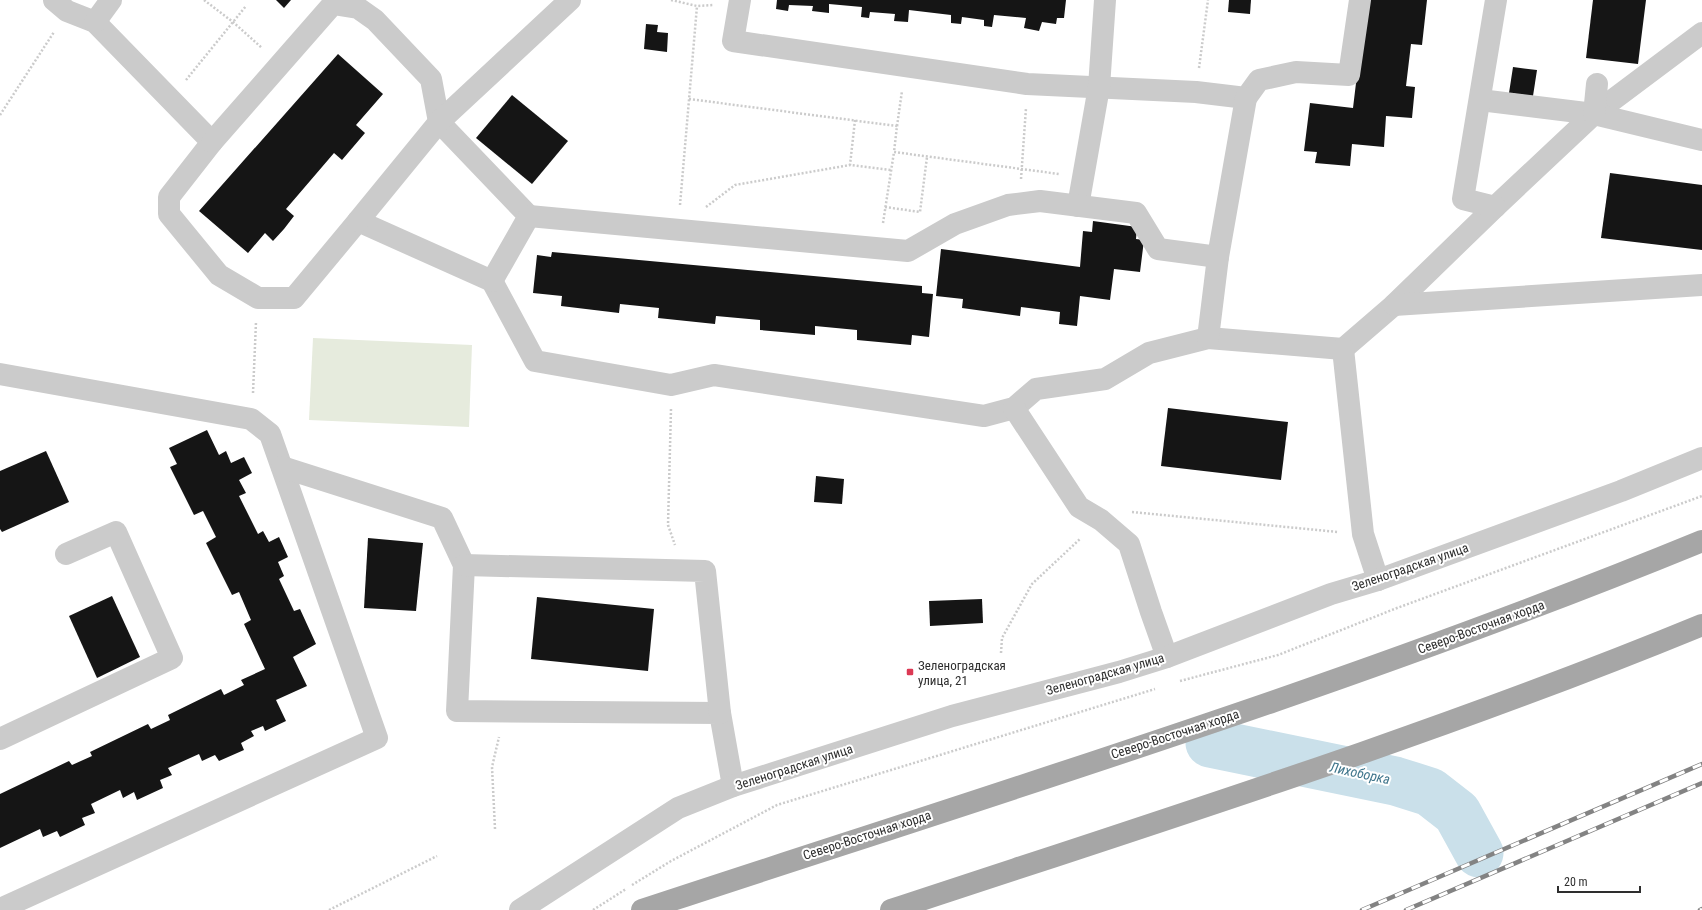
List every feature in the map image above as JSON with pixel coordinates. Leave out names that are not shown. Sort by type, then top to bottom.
[{"type":"main road","name":"Северо-Восточная хорда","points":[[642,910],[1247,710],[1503,619],[1622,574],[1702,541]]},
{"type":"main road","points":[[891,910],[1272,784],[1530,692],[1702,625]]},
{"type":"street","points":[[95,22],[110,0]]},
{"type":"street","points":[[570,0],[439,122],[294,298],[258,298],[219,275],[169,214],[169,197],[212,142],[333,4],[358,8],[375,20],[431,79],[439,122],[529,216],[908,251],[955,224],[1008,205],[1040,201],[1136,213],[1158,248],[1218,257]]},
{"type":"street","points":[[1078,206],[1099,87],[1105,0]]},
{"type":"street","points":[[1208,338],[1218,257],[1246,98],[1259,80],[1296,72],[1349,75],[1360,0]]},
{"type":"street","points":[[1495,207],[1463,199],[1496,0]]},
{"type":"street","points":[[739,2],[733,41],[1028,84],[1196,92],[1246,98]]},
{"type":"street","points":[[60,6],[95,22],[212,142]]},
{"type":"street","points":[[358,221],[492,280],[535,361],[671,385],[714,376],[984,416],[1014,408],[1036,388],[1105,379],[1149,353],[1208,338],[1343,349],[1394,305],[1594,114],[1702,33]]},
{"type":"street","points":[[1594,114],[1597,84]]},
{"type":"street","points":[[1480,100],[1594,114],[1702,140]]},
{"type":"street","points":[[492,280],[529,216]]},
{"type":"street","points":[[1394,305],[1702,285]]},
{"type":"street","points":[[1343,349],[1363,534],[1378,580]]},
{"type":"street","points":[[0,374],[251,419],[270,434],[377,738],[0,909]]},
{"type":"street","points":[[1014,408],[1079,507],[1101,520],[1129,544],[1167,656]]},
{"type":"street","name":"Зеленоградская улица","points":[[520,910],[678,808],[733,786],[952,716],[1119,672],[1167,656],[1331,594],[1378,580],[1621,491],[1702,458]]},
{"type":"street","points":[[282,467],[442,518],[464,565],[457,711],[720,713]]},
{"type":"street","points":[[0,739],[172,658],[116,532],[66,554]]},
{"type":"street","points":[[464,565],[705,571],[720,713],[733,786]]},
{"type":"path","points":[[204,0],[233,22],[281,64]]},
{"type":"path","points":[[671,0],[697,6],[739,2]]},
{"type":"path","points":[[1196,92],[1208,0]]},
{"type":"path","points":[[0,115],[60,6]]},
{"type":"path","points":[[170,99],[246,6]]},
{"type":"path","points":[[678,229],[697,6]]},
{"type":"path","points":[[879,248],[906,66]]},
{"type":"path","points":[[1019,204],[1028,84]]},
{"type":"path","points":[[689,98],[897,126]]},
{"type":"path","points":[[850,165],[855,120]]},
{"type":"path","points":[[894,152],[1083,178]]},
{"type":"path","points":[[885,207],[920,212],[927,157]]},
{"type":"path","points":[[678,229],[735,185],[850,165],[891,170]]},
{"type":"path","points":[[251,419],[258,298]]},
{"type":"path","points":[[671,385],[668,525],[684,570]]},
{"type":"path","points":[[1127,512],[1363,534]]},
{"type":"path","points":[[1001,653],[1002,638],[1032,584],[1101,520]]},
{"type":"path","points":[[495,829],[492,767],[506,711]]},
{"type":"path","points":[[329,910],[437,856]]},
{"type":"shaded area","points":[[313,338],[472,345],[469,427],[309,420]]},
{"type":"building","points":[[276,0],[291,0],[284,8]]},
{"type":"building","points":[[777,0],[1066,0],[1064,18],[1057,18],[1056,24],[1042,22],[1039,31],[1024,28],[1026,18],[994,15],[992,27],[984,26],[984,20],[962,17],[961,24],[951,23],[951,15],[909,10],[908,22],[894,21],[895,14],[870,12],[869,18],[861,17],[862,7],[829,4],[829,13],[812,11],[813,6],[789,5],[788,11],[776,9]]},
{"type":"building","points":[[1229,0],[1251,0],[1250,14],[1228,12]]},
{"type":"building","points":[[1366,0],[1427,0],[1422,45],[1411,44],[1406,86],[1415,87],[1412,118],[1386,116],[1384,147],[1352,144],[1350,166],[1315,163],[1317,152],[1304,151],[1310,103],[1353,108]]},
{"type":"building","points":[[1593,0],[1646,0],[1638,64],[1586,58]]},
{"type":"building","points":[[646,24],[658,25],[657,32],[668,33],[667,52],[644,49]]},
{"type":"building","points":[[338,54],[383,94],[356,125],[365,133],[342,160],[334,153],[286,209],[294,216],[284,229],[273,241],[265,233],[248,253],[199,211]]},
{"type":"building","points":[[1513,67],[1537,70],[1533,96],[1509,93]]},
{"type":"building","points":[[512,95],[568,141],[532,184],[476,138]]},
{"type":"building","points":[[1610,173],[1702,185],[1702,250],[1601,238]]},
{"type":"building","points":[[1093,221],[1137,227],[1136,239],[1144,240],[1140,272],[1114,269],[1110,300],[1080,296],[1077,326],[1059,324],[1060,312],[1021,307],[1020,316],[962,308],[963,299],[936,296],[941,249],[1080,267],[1083,231],[1092,232]]},
{"type":"building","points":[[552,252],[922,286],[922,293],[933,294],[929,337],[912,335],[911,345],[857,340],[857,330],[815,326],[815,335],[760,330],[760,320],[716,316],[715,324],[658,318],[659,308],[620,304],[619,313],[561,306],[562,296],[533,293],[537,255],[551,257]]},
{"type":"building","points":[[1168,408],[1288,422],[1281,480],[1161,466]]},
{"type":"building","points":[[207,430],[219,455],[226,451],[231,463],[244,457],[252,473],[239,480],[246,493],[239,496],[258,534],[263,531],[269,542],[279,537],[288,557],[278,562],[284,576],[279,579],[294,611],[300,609],[316,644],[293,657],[307,686],[276,700],[286,721],[265,731],[263,726],[251,731],[254,736],[241,743],[244,750],[219,761],[215,755],[202,761],[199,754],[168,768],[172,775],[160,780],[163,788],[137,800],[134,792],[123,798],[120,790],[91,804],[95,813],[82,818],[85,825],[60,837],[57,831],[43,837],[40,829],[0,848],[0,794],[69,761],[72,765],[92,756],[90,752],[148,724],[151,729],[170,720],[168,715],[221,689],[224,695],[244,685],[241,680],[265,669],[244,624],[251,620],[239,592],[232,595],[206,543],[216,537],[203,511],[194,515],[170,467],[177,464],[169,448]]},
{"type":"building","points":[[46,451],[69,502],[2,532],[0,529],[0,471]]},
{"type":"building","points":[[816,476],[844,479],[842,504],[814,502]]},
{"type":"building","points":[[368,538],[423,543],[416,611],[364,608]]},
{"type":"building","points":[[112,596],[140,657],[97,678],[69,616]]},
{"type":"building","points":[[537,597],[654,609],[648,671],[531,659]]},
{"type":"building","points":[[982,599],[983,623],[930,626],[929,601]]},
{"type":"waterway","name":"Лихоборка","points":[[1210,743],[1395,781],[1430,792],[1457,813],[1479,853]]},
{"type":"railway","points":[[1362,910],[1702,764]]},
{"type":"railway","points":[[1406,910],[1702,783]]},
{"type":"place","name":"Зеленоградская улица, 21","points":[[910,672]]}]
